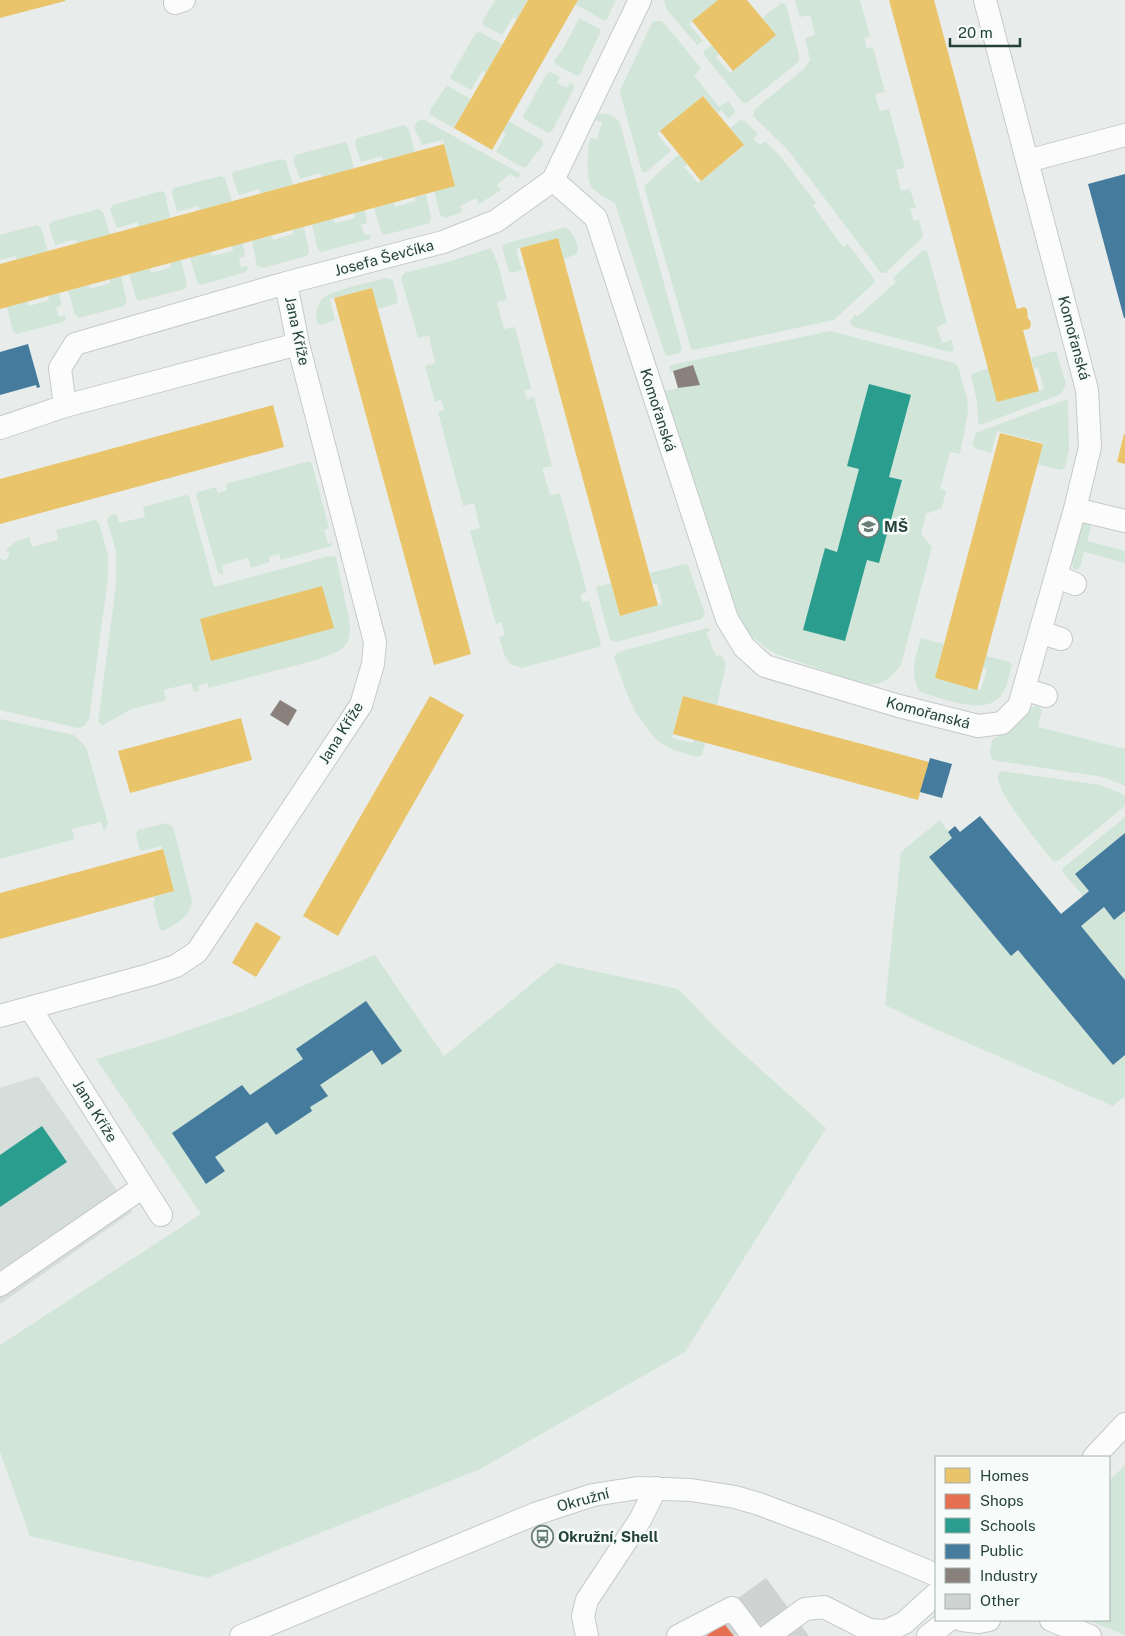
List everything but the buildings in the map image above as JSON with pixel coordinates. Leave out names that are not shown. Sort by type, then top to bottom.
[{"type":"street","name":"Josefa Ševčíka","points":[[65,406],[60,368],[75,344],[286,283],[443,242],[496,221],[553,180],[640,0]]},
{"type":"street","name":"Komořanská","points":[[553,180],[596,218],[727,619],[744,647],[765,666],[899,706],[978,726],[1002,723],[1019,706],[1024,689],[1050,635],[1066,580],[1075,509],[1090,447],[1087,390],[985,0]]},
{"type":"street","points":[[1027,161],[1125,135]]},
{"type":"street","name":"Jana Kříže","points":[[0,1016],[176,966],[197,952],[361,705],[373,664],[375,642],[298,344],[286,283]]},
{"type":"street","points":[[0,428],[65,406],[298,344]]},
{"type":"street","points":[[1075,509],[1125,521]]},
{"type":"street","points":[[1024,689],[1046,696]]},
{"type":"street","name":"Jana Kříže","points":[[30,1008],[161,1215]]},
{"type":"street","points":[[0,1285],[143,1187]]},
{"type":"street","points":[[1095,1456],[1125,1424]]},
{"type":"street","name":"Okružní","points":[[241,1636],[535,1514],[572,1501],[638,1488],[710,1492],[759,1504],[831,1532],[935,1583]]},
{"type":"street","points":[[587,1636],[583,1616],[587,1600],[640,1520],[656,1488]]},
{"type":"street","points":[[768,1636],[805,1609],[824,1606],[869,1630],[886,1631],[904,1623],[935,1584]]},
{"type":"street","points":[[678,1636],[732,1608],[753,1636]]},
{"type":"street","points":[[928,1636],[948,1621]]},
{"type":"street","points":[[970,1621],[984,1621]]},
{"type":"street","points":[[1053,1621],[1090,1636]]},
{"type":"shaded area","points":[[38,1076],[132,1212],[0,1304],[0,1088]]},
{"type":"green space","points":[[495,0],[527,0],[517,19],[513,17],[502,35],[484,26],[482,22]]},
{"type":"green space","points":[[577,0],[616,0],[605,21],[575,4]]},
{"type":"green space","points":[[664,0],[718,0],[689,24],[703,41],[697,45],[667,10]]},
{"type":"green space","points":[[795,0],[860,0],[870,37],[864,38],[867,48],[873,47],[885,92],[875,94],[880,111],[889,109],[905,168],[896,170],[901,191],[910,189],[916,208],[910,209],[914,221],[919,219],[923,235],[885,273],[881,273],[788,150],[753,116],[755,109],[804,69],[810,60],[805,38],[815,35],[810,15],[800,17]]},
{"type":"green space","points":[[784,3],[799,55],[799,61],[747,103],[743,103],[704,55],[704,51],[712,45],[719,54],[716,57],[730,73],[776,35],[762,18]]},
{"type":"green space","points":[[579,18],[601,31],[580,75],[577,76],[555,64],[554,61],[564,47]]},
{"type":"green space","points":[[661,21],[665,24],[701,68],[694,75],[719,107],[728,101],[735,110],[735,113],[728,119],[721,110],[718,113],[703,96],[657,134],[671,151],[646,172],[642,172],[620,93],[652,23]]},
{"type":"green space","points":[[480,32],[502,44],[486,73],[482,71],[471,90],[450,77],[476,33]]},
{"type":"green space","points":[[551,72],[560,77],[557,83],[567,88],[570,83],[573,84],[574,88],[552,131],[548,133],[524,119],[523,116],[547,73]]},
{"type":"green space","points":[[448,86],[471,99],[454,128],[430,115],[430,110]]},
{"type":"green space","points":[[599,114],[613,116],[621,127],[682,349],[680,353],[668,356],[665,354],[615,203],[594,190],[590,183],[588,177],[589,143],[590,138],[597,139],[602,123],[596,120]]},
{"type":"green space","points":[[423,119],[521,174],[518,178],[510,174],[497,185],[501,190],[479,204],[476,198],[460,206],[462,212],[446,218],[440,215],[434,191],[455,186],[443,140],[422,145],[414,127],[417,122]]},
{"type":"green space","points":[[741,120],[745,121],[758,134],[753,139],[760,145],[765,141],[781,157],[816,203],[813,206],[843,247],[848,244],[875,280],[834,320],[694,350],[691,349],[644,186],[679,154],[687,164],[684,167],[698,183],[744,146],[730,128]]},
{"type":"green space","points":[[508,121],[542,140],[543,145],[526,167],[522,167],[496,152],[506,133],[503,131]]},
{"type":"green space","points":[[404,125],[408,128],[415,152],[383,160],[382,156],[361,162],[355,143],[357,138]]},
{"type":"green space","points":[[345,142],[348,145],[354,168],[322,177],[320,173],[300,179],[293,160],[296,155]]},
{"type":"green space","points":[[281,159],[286,161],[293,185],[261,193],[259,189],[239,195],[232,176],[233,172]]},
{"type":"green space","points":[[221,176],[225,178],[232,201],[200,210],[198,206],[177,212],[172,193],[173,188]]},
{"type":"green space","points":[[161,191],[165,193],[170,218],[139,227],[137,222],[117,228],[110,210],[113,205]]},
{"type":"green space","points":[[426,194],[431,218],[429,223],[385,235],[381,232],[374,208],[394,202],[395,207],[415,201],[415,197]]},
{"type":"green space","points":[[98,209],[103,212],[110,235],[77,243],[76,239],[55,245],[49,226],[51,222]]},
{"type":"green space","points":[[365,210],[367,223],[361,225],[364,234],[371,235],[370,239],[321,252],[318,250],[312,224],[333,219],[335,223],[355,218],[354,213]]},
{"type":"green space","points":[[37,225],[41,228],[48,251],[17,260],[15,256],[0,260],[0,235]]},
{"type":"green space","points":[[304,227],[309,252],[307,256],[263,268],[257,266],[252,241],[272,236],[273,240],[293,234],[293,230]]},
{"type":"green space","points":[[566,227],[575,239],[578,247],[577,254],[564,259],[558,238],[516,249],[522,270],[509,272],[502,247],[504,244]]},
{"type":"green space","points":[[243,243],[245,256],[239,258],[241,267],[247,266],[248,268],[246,272],[201,285],[197,282],[190,258],[211,252],[212,256],[233,251],[232,246]]},
{"type":"green space","points":[[491,248],[499,267],[507,300],[497,302],[504,329],[515,327],[531,388],[524,391],[527,399],[534,397],[552,466],[542,468],[550,495],[560,493],[587,592],[580,595],[583,602],[589,601],[601,643],[599,647],[522,668],[510,664],[504,654],[499,637],[505,635],[501,622],[496,624],[470,531],[480,528],[474,503],[463,506],[438,412],[444,410],[441,400],[435,402],[425,366],[435,363],[429,336],[418,338],[401,278],[404,273],[448,262]]},
{"type":"green space","points":[[923,250],[927,251],[947,323],[937,327],[942,343],[952,340],[954,350],[950,352],[851,325],[850,321],[855,314],[857,317],[896,282],[893,278]]},
{"type":"green space","points":[[181,260],[187,285],[185,289],[139,301],[136,299],[129,274],[150,269],[151,273],[171,267],[170,263]]},
{"type":"green space","points":[[121,276],[127,302],[124,306],[78,318],[68,291],[89,285],[90,289],[110,283],[110,279]]},
{"type":"green space","points":[[387,278],[393,280],[398,301],[396,304],[378,309],[371,288],[330,299],[335,320],[321,325],[317,323],[318,305],[326,296]]},
{"type":"green space","points":[[59,293],[62,305],[56,308],[59,317],[65,315],[66,318],[63,322],[17,334],[13,332],[7,307],[27,301],[29,306],[49,300],[48,296]]},
{"type":"green space","points":[[830,331],[954,363],[958,366],[967,398],[968,412],[960,454],[950,452],[940,489],[946,491],[942,508],[926,514],[921,534],[932,547],[901,665],[891,676],[877,684],[857,682],[779,655],[767,649],[745,631],[727,586],[664,391],[699,384],[693,365],[671,372],[669,367],[671,365]]},
{"type":"green space","points":[[1055,351],[1066,384],[1061,394],[981,425],[978,423],[977,401],[971,376],[974,373],[989,368],[998,401],[1044,389],[1038,368],[1034,369],[1031,358]]},
{"type":"green space","points":[[1065,400],[1068,401],[1069,449],[1065,468],[1061,470],[1037,464],[1043,443],[997,431],[991,453],[975,448],[972,444],[976,433],[980,431]]},
{"type":"green space","points":[[309,461],[312,464],[329,528],[324,530],[328,544],[333,542],[331,546],[281,560],[279,554],[269,557],[270,562],[251,568],[248,558],[222,565],[224,575],[218,573],[196,495],[198,492],[216,487],[218,493],[227,490],[226,484]]},
{"type":"green space","points":[[186,495],[189,496],[214,587],[329,556],[336,557],[349,619],[350,631],[348,642],[339,651],[320,659],[209,688],[207,683],[198,686],[199,691],[194,692],[191,683],[164,690],[166,700],[132,709],[103,725],[98,722],[116,585],[116,551],[107,520],[109,516],[116,514],[119,523],[145,517],[143,507]]},
{"type":"green space","points":[[95,520],[99,523],[108,555],[108,578],[89,719],[84,726],[78,728],[0,710],[0,558],[5,561],[10,554],[6,550],[19,540],[29,537],[32,547],[58,540],[56,530]]},
{"type":"green space","points":[[1084,523],[1089,523],[1091,528],[1087,541],[1125,551],[1125,563],[1084,552],[1080,567],[1076,570],[1073,568],[1072,560],[1080,526]]},
{"type":"green space","points":[[685,564],[688,565],[705,614],[702,619],[616,642],[610,640],[596,587],[611,583],[620,616],[662,604],[657,584],[653,584],[650,573]]},
{"type":"green space","points":[[707,628],[711,630],[706,633],[716,656],[721,655],[726,664],[717,705],[683,696],[672,738],[692,743],[694,739],[705,743],[702,755],[697,757],[671,749],[656,740],[636,713],[614,657],[618,652]]},
{"type":"green space","points":[[921,638],[944,644],[936,678],[981,690],[987,669],[983,667],[986,656],[1010,662],[1012,665],[1002,695],[992,703],[972,705],[961,704],[920,692],[915,678],[914,665]]},
{"type":"green space","points":[[1037,705],[1042,710],[1038,727],[1125,749],[1125,786],[1103,777],[992,760],[990,752],[992,740],[1014,727],[1027,712]]},
{"type":"green space","points":[[0,719],[74,735],[86,747],[108,823],[104,831],[101,822],[72,829],[75,839],[0,859]]},
{"type":"green space","points":[[1001,771],[1101,785],[1125,795],[1125,806],[1058,861],[1053,861],[1019,818],[1003,793],[998,774]]},
{"type":"green space","points":[[1125,817],[1125,833],[1089,891],[1083,896],[1062,871],[1063,868]]},
{"type":"green space","points":[[940,820],[953,838],[929,857],[1011,956],[1018,950],[1113,1065],[1125,1055],[1125,1096],[1113,1106],[933,1028],[885,1005],[901,852]]},
{"type":"green space","points":[[166,823],[173,827],[192,901],[186,916],[163,931],[160,930],[153,902],[155,901],[154,897],[174,891],[163,849],[161,846],[140,851],[136,834],[138,830]]},
{"type":"green space","points":[[1104,907],[1114,920],[1125,911],[1125,980],[1081,926]]},
{"type":"green space","points":[[375,955],[444,1056],[557,963],[678,989],[726,1038],[826,1128],[685,1352],[480,1469],[207,1578],[30,1536],[0,1452],[0,1345],[201,1214],[96,1059],[166,1038],[246,1010]]},
{"type":"green space","points":[[1125,1465],[1125,1635],[1090,1621],[1110,1621],[1110,1480]]},
{"type":"place","name":"MŠ","points":[[868,527]]},
{"type":"place","name":"Okružní, Shell","points":[[542,1537]]}]
